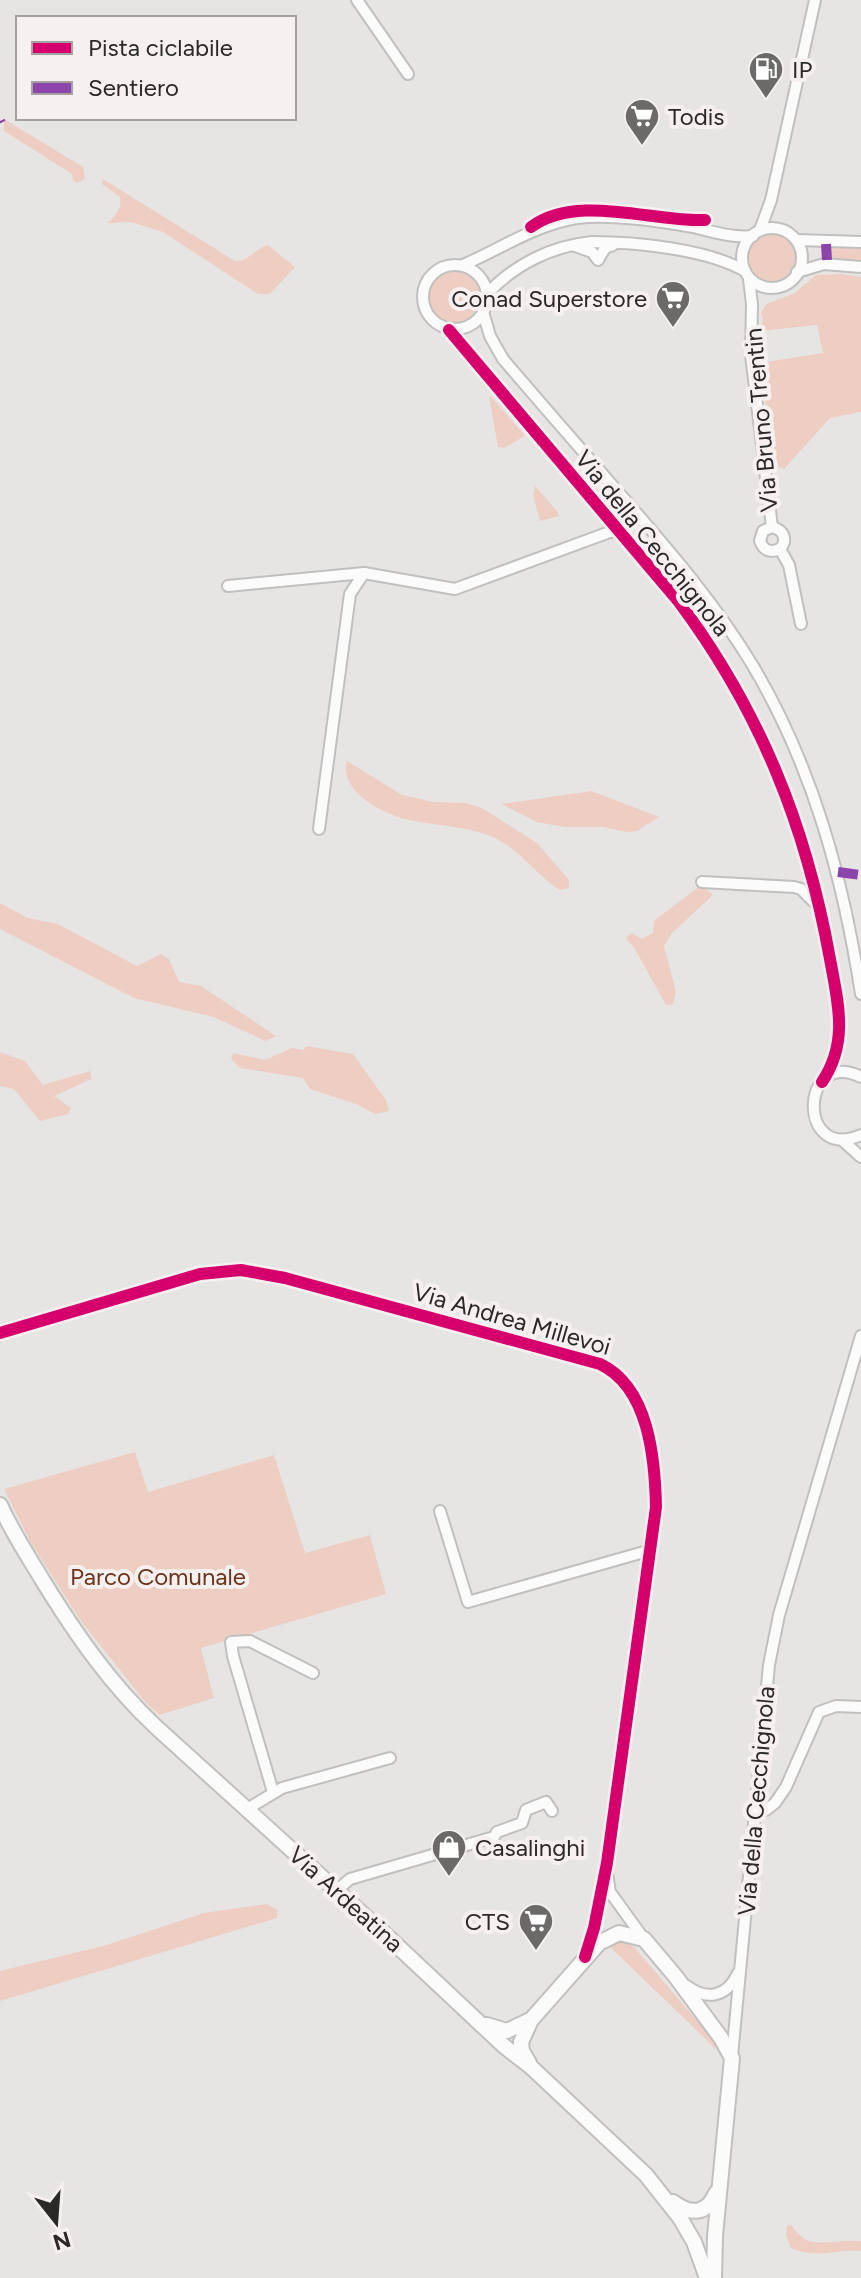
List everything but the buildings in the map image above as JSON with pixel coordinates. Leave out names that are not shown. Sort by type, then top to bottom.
[{"type":"main road","name":"Via Ardeatina","points":[[0,1505],[13,1533],[108,1677],[145,1717],[504,2046],[531,2067],[666,2198],[687,2229],[707,2278]]},
{"type":"main road","points":[[585,1957],[615,1933],[644,1939],[676,1977],[732,2058]]},
{"type":"main road","name":"Via Andrea Millevoi","points":[[531,2020],[585,1957]]},
{"type":"main road","points":[[478,2020],[505,2031],[531,2020]]},
{"type":"main road","points":[[531,2020],[521,2045],[531,2067]]},
{"type":"main road","name":"Via della Cecchignola","points":[[714,2278],[719,2185],[732,2058]]},
{"type":"main road","points":[[666,2198],[684,2209],[698,2211],[710,2205],[719,2185]]},
{"type":"street","points":[[357,0],[408,74]]},
{"type":"street","points":[[747,275],[743,254],[757,233],[771,200],[815,0]]},
{"type":"street","points":[[771,200],[778,221],[797,240],[802,255],[797,272]]},
{"type":"street","points":[[463,265],[477,272],[487,294],[483,312],[473,324],[449,330],[427,313],[426,281],[439,269],[463,265],[540,229],[579,218],[600,217],[689,227],[732,237],[772,228],[784,229]]},
{"type":"street","points":[[797,240],[861,242]]},
{"type":"street","points":[[487,294],[505,275],[544,254],[592,242],[648,247],[664,259],[680,251],[710,256],[747,275],[758,286],[773,288],[785,283],[797,272],[824,264],[861,267]]},
{"type":"street","points":[[567,246],[582,247],[592,252],[598,260],[605,248],[619,244]]},
{"type":"street","name":"Via Bruno Trentin","points":[[747,275],[752,313],[751,355],[772,527]]},
{"type":"street","name":"Via Bruno Trentin","points":[[752,313],[763,295],[773,288]]},
{"type":"street","name":"Via della Cecchignola","points":[[483,312],[490,336],[503,359],[665,545],[708,599],[754,667],[787,732],[827,834],[848,919],[861,994]]},
{"type":"street","name":"Via della Cecchignola","points":[[449,330],[625,537],[707,639],[746,705],[784,787],[809,860],[821,910],[840,1030],[834,1065],[815,1091],[813,1113],[824,1132],[840,1139]]},
{"type":"street","points":[[588,540],[603,528],[606,521],[603,512]]},
{"type":"street","name":"Via Bruno Trentin","points":[[772,527],[781,531],[784,535],[780,549],[770,551],[762,546],[763,531],[772,527]]},
{"type":"street","points":[[228,586],[364,573],[455,589],[615,531],[625,537]]},
{"type":"street","name":"Via Bruno Trentin","points":[[780,549],[790,569],[801,624]]},
{"type":"street","points":[[319,829],[350,594],[364,573]]},
{"type":"street","points":[[794,887],[805,878],[809,860]]},
{"type":"street","points":[[702,882],[794,887],[801,889],[821,910]]},
{"type":"street","points":[[822,1082],[845,1073],[861,1077]]},
{"type":"street","points":[[840,1139],[861,1135]]},
{"type":"street","points":[[840,1139],[849,1143],[861,1157]]},
{"type":"street","name":"Via Andrea Millevoi","points":[[0,1333],[189,1276],[241,1270],[285,1278],[600,1364],[612,1370],[625,1383],[644,1425],[656,1469],[656,1507],[607,1863],[593,1934],[585,1957]]},
{"type":"street","name":"Via della Cecchignola","points":[[732,2058],[769,1665],[779,1615],[861,1336]]},
{"type":"street","points":[[440,1511],[468,1602],[651,1550]]},
{"type":"street","points":[[273,1792],[231,1642],[250,1641],[313,1673]]},
{"type":"street","points":[[756,1811],[769,1808],[782,1794],[819,1712],[836,1706],[861,1707]]},
{"type":"street","points":[[247,1809],[273,1792],[390,1758]]},
{"type":"street","points":[[337,1890],[346,1880],[494,1837],[497,1832],[522,1823],[526,1810],[533,1806],[546,1802],[552,1811]]},
{"type":"street","points":[[607,1863],[610,1892],[644,1939]]},
{"type":"street","points":[[676,1977],[697,1993],[716,1995],[730,1986],[741,1964]]},
{"type":"green space","points":[[4,119],[83,167],[85,179],[77,183],[72,174],[4,131]]},
{"type":"green space","points":[[103,179],[235,261],[245,259],[268,245],[295,267],[270,294],[258,294],[163,232],[131,222],[108,223],[119,208],[120,197],[102,184]]},
{"type":"green space","points":[[772,234],[789,241],[796,258],[789,275],[772,282],[755,275],[748,258],[755,241]]},
{"type":"green space","points":[[829,244],[861,247],[861,262],[829,259]]},
{"type":"green space","points":[[455,271],[473,279],[481,297],[473,315],[455,323],[437,315],[429,297],[437,279]]},
{"type":"green space","points":[[816,275],[861,277],[861,412],[830,418],[784,469],[778,467],[758,363],[823,353],[817,325],[759,331],[763,320],[761,313],[766,304],[795,293]]},
{"type":"green space","points":[[489,397],[524,434],[504,448],[498,447]]},
{"type":"green space","points":[[535,486],[559,516],[540,521],[533,495]]},
{"type":"green space","points":[[347,761],[402,795],[482,808],[537,843],[569,880],[569,888],[560,890],[514,850],[485,834],[413,821],[381,810],[354,790],[346,771]]},
{"type":"green space","points":[[592,791],[659,817],[637,831],[564,827],[537,822],[501,804]]},
{"type":"green space","points":[[701,885],[713,895],[672,933],[664,946],[676,992],[673,1004],[666,1005],[626,938],[632,933],[642,939],[653,933],[654,921]]},
{"type":"green space","points":[[0,903],[28,918],[58,924],[137,966],[161,954],[169,959],[179,982],[201,986],[276,1036],[265,1041],[214,1017],[134,998],[0,929]]},
{"type":"green space","points":[[307,1046],[353,1054],[386,1100],[389,1111],[375,1114],[356,1104],[310,1089],[303,1078],[240,1068],[231,1059],[233,1053],[265,1060],[292,1048],[303,1050]]},
{"type":"green space","points":[[0,1052],[25,1061],[43,1085],[90,1071],[92,1079],[54,1096],[71,1108],[68,1114],[40,1121],[14,1089],[0,1086]]},
{"type":"green space","name":"Parco Comunale","points":[[135,1452],[148,1492],[274,1455],[305,1553],[370,1535],[386,1594],[201,1648],[214,1698],[160,1715],[147,1704],[81,1621],[31,1543],[4,1489]]},
{"type":"green space","points":[[267,1904],[278,1910],[277,1918],[0,2001],[0,1971],[103,1946],[204,1913]]},
{"type":"green space","points":[[622,1941],[634,1947],[716,2043],[717,2050],[609,1946]]},
{"type":"green space","points":[[791,2225],[811,2242],[861,2241],[861,2251],[817,2253],[791,2248],[786,2236],[787,2226]]},
{"type":"marked path","points":[[826,244],[827,260]]},
{"type":"marked path","points":[[838,872],[861,875]]},
{"type":"cycle path","points":[[531,227],[550,217],[592,210],[705,220]]},
{"type":"cycle path","points":[[449,330],[679,602],[708,643],[756,728],[776,771],[808,862],[833,975],[839,1037],[836,1052],[822,1082]]},
{"type":"cycle path","points":[[0,1333],[200,1274],[241,1270],[285,1278],[600,1364],[616,1375],[629,1389],[646,1426],[654,1468],[656,1507],[607,1863],[585,1957]]},
{"type":"place","name":"IP","points":[[766,100]]},
{"type":"place","name":"Todis","points":[[642,147]]},
{"type":"place","name":"Conad Superstore","points":[[673,329]]},
{"type":"place","name":"Casalinghi","points":[[449,1878]]},
{"type":"place","name":"CTS","points":[[536,1952]]}]
